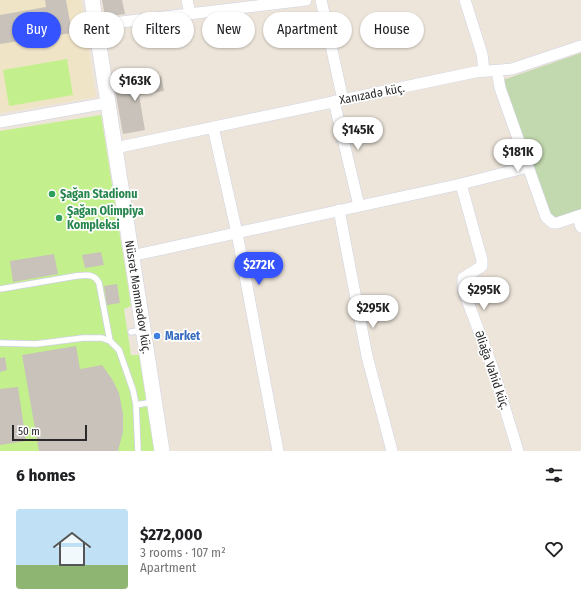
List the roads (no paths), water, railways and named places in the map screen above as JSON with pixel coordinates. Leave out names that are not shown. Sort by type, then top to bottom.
[{"type":"street","name":"Nüsrət Məmmədov küç.","points":[[92,0],[94,12]]},
{"type":"street","points":[[187,0],[190,12]]},
{"type":"street","points":[[194,13],[274,2],[306,0]]},
{"type":"street","points":[[321,0],[359,206]]},
{"type":"street","points":[[465,0],[480,48],[484,71]]},
{"type":"street","name":"Xanızadə küç.","points":[[115,148],[484,71],[512,69],[581,46]]},
{"type":"street","name":"Nüsrət Məmmədov küç.","points":[[99,48],[131,256],[137,331],[154,402],[162,451]]},
{"type":"street","points":[[497,71],[500,88],[543,211],[548,220],[556,223],[580,220]]},
{"type":"street","points":[[0,122],[107,103]]},
{"type":"street","points":[[213,127],[237,233],[278,451]]},
{"type":"street","points":[[131,256],[461,184],[528,167]]},
{"type":"street","name":"Əliağa Vahid küç.","points":[[461,184],[482,260],[482,266],[479,269],[465,275],[462,278],[463,289],[492,366],[518,451]]},
{"type":"street","points":[[339,210],[367,356],[392,451]]},
{"type":"lane","points":[[0,289],[76,276],[93,276],[99,283],[110,341]]},
{"type":"lane","points":[[0,343],[32,345],[88,338],[102,338],[110,341],[116,346],[123,359],[136,405],[138,451]]},
{"type":"lane","points":[[136,405],[154,402]]},
{"type":"place","name":"Şağan Stadionu","points":[[52,194]]},
{"type":"place","name":"Şağan Olimpiya Kompleksi","points":[[59,218]]},
{"type":"place","name":"Market","points":[[157,336]]}]
